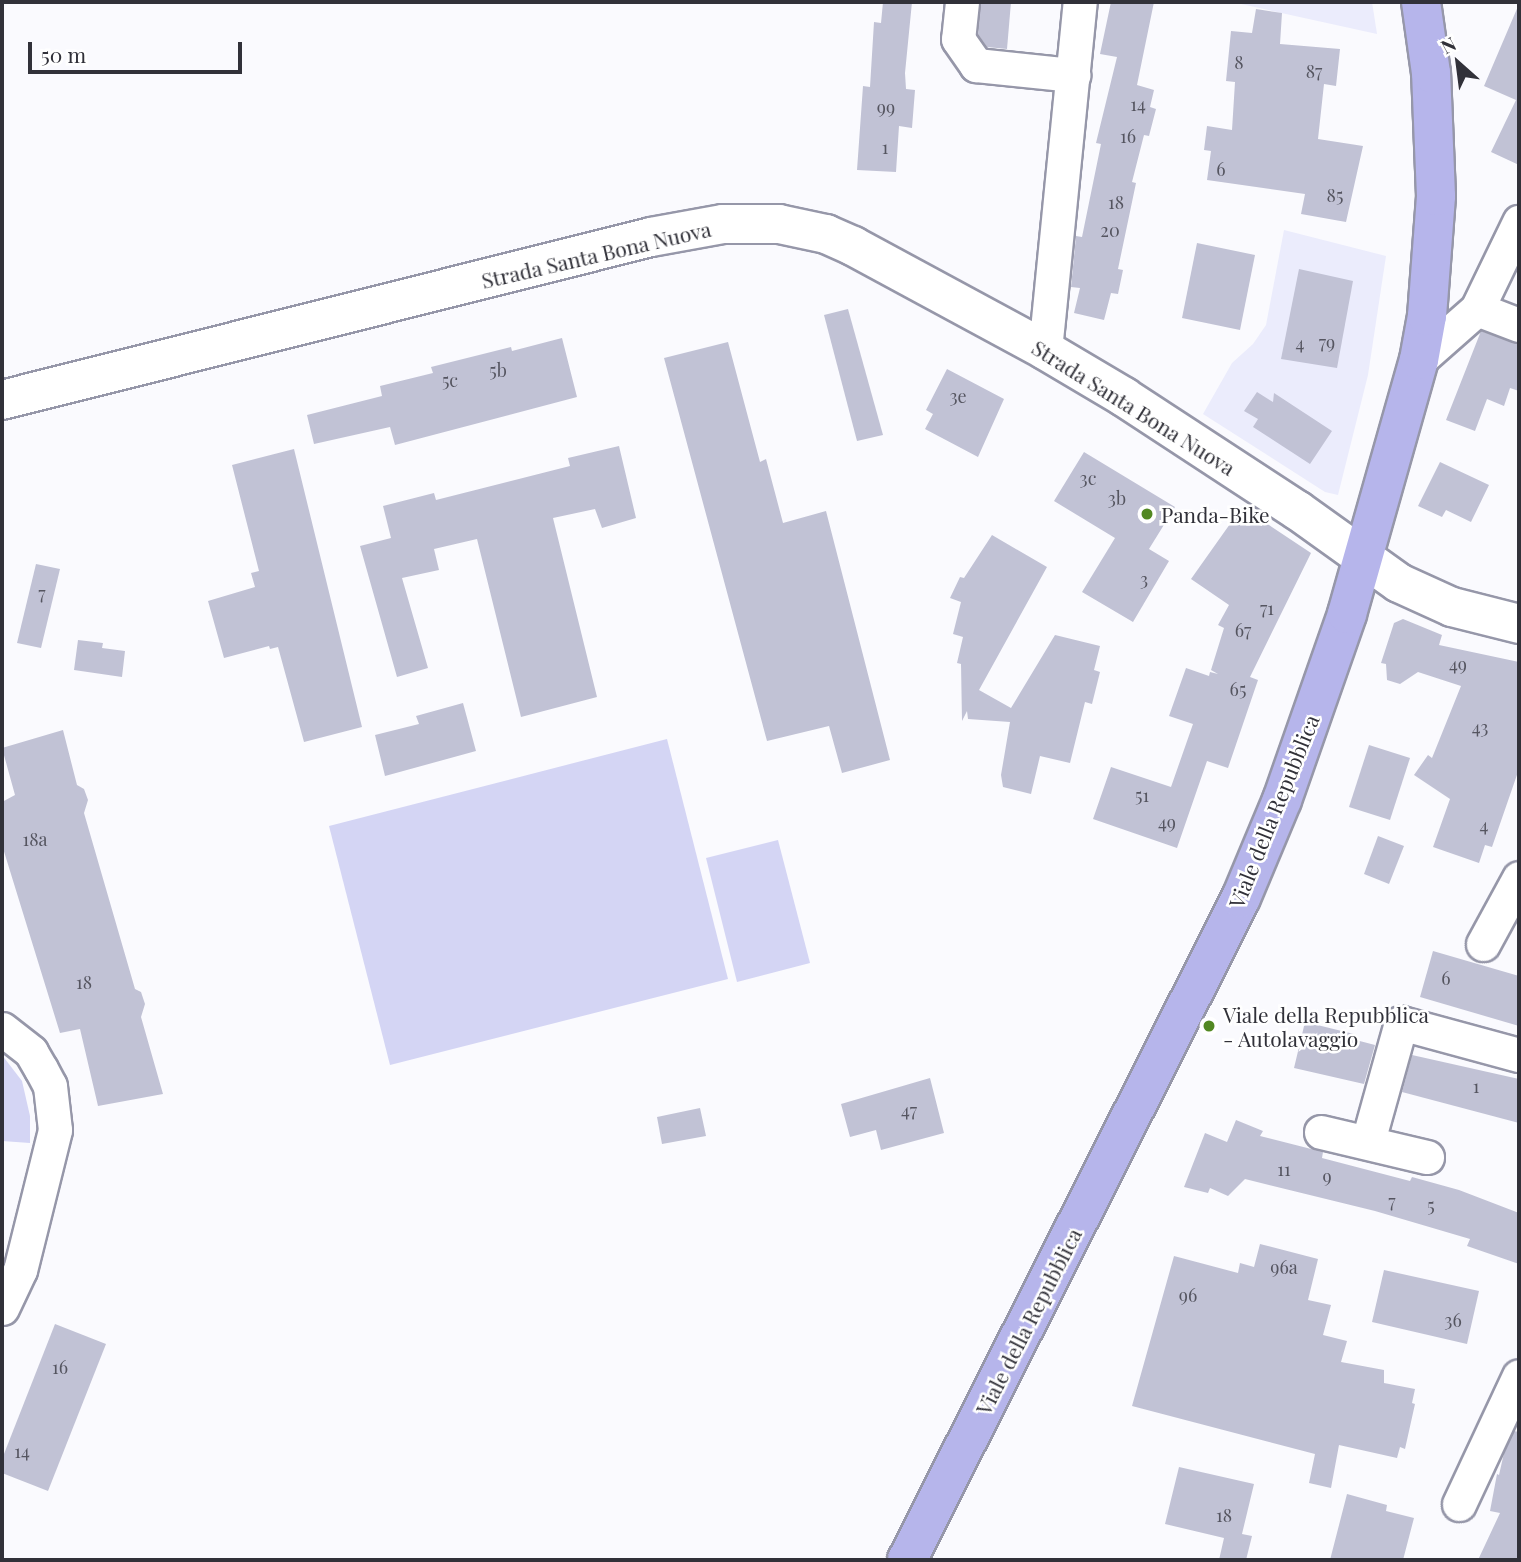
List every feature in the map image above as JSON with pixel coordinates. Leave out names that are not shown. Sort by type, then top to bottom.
[{"type":"main road","name":"Viale della Repubblica","points":[[907,1560],[1241,898],[1282,800],[1364,560],[1419,360],[1430,288],[1436,196],[1431,73],[1421,2]]},
{"type":"street","points":[[962,2],[958,39],[976,65],[1073,75]]},
{"type":"street","points":[[1045,350],[1080,2]]},
{"type":"street","name":"Strada Santa Bona Nuova","points":[[2,400],[686,229],[753,222],[800,228],[853,246],[1045,350],[1124,397],[1297,510],[1399,583],[1452,607],[1519,624]]},
{"type":"street","points":[[1419,360],[1477,309],[1519,222]]},
{"type":"street","points":[[1477,309],[1519,325]]},
{"type":"street","points":[[1483,944],[1519,878]]},
{"type":"street","points":[[1368,1141],[1401,1023],[1519,1055]]},
{"type":"street","points":[[2,1029],[31,1052],[50,1086],[55,1130],[20,1270],[2,1308]]},
{"type":"street","points":[[1321,1132],[1427,1157]]},
{"type":"street","points":[[1459,1504],[1519,1376]]},
{"type":"shaded area","points":[[1232,2],[1372,2],[1377,34]]},
{"type":"shaded area","points":[[1284,230],[1386,256],[1368,375],[1338,495],[1325,492],[1203,414],[1232,363],[1253,344],[1266,325]]},
{"type":"shaded area","points":[[667,739],[728,979],[390,1065],[329,826]]},
{"type":"shaded area","points":[[778,840],[810,963],[737,982],[706,858]]},
{"type":"shaded area","points":[[2,1055],[22,1081],[30,1116],[30,1143],[2,1141]]},
{"type":"building","points":[[883,2],[912,2],[905,73],[906,89],[915,90],[912,128],[899,126],[896,172],[857,170],[863,86],[870,87],[874,22],[881,23]]},
{"type":"building","points":[[981,2],[1011,2],[1007,49],[987,47],[978,34]]},
{"type":"building","points":[[1111,2],[1154,2],[1137,85],[1154,90],[1150,107],[1156,109],[1149,136],[1144,135],[1132,182],[1136,183],[1118,269],[1123,270],[1118,294],[1111,293],[1104,320],[1074,313],[1080,288],[1071,287],[1076,236],[1082,237],[1101,144],[1096,143],[1117,57],[1100,54]]},
{"type":"building","points":[[1519,4],[1519,165],[1491,152],[1516,100],[1484,86]]},
{"type":"building","points":[[1256,9],[1282,13],[1280,44],[1340,49],[1336,86],[1324,84],[1318,139],[1363,146],[1346,222],[1301,214],[1305,194],[1207,180],[1211,151],[1204,150],[1207,126],[1232,130],[1235,82],[1226,81],[1231,31],[1252,33]]},
{"type":"building","points":[[1197,243],[1255,255],[1240,330],[1182,318]]},
{"type":"building","points":[[1299,269],[1353,281],[1337,368],[1281,359]]},
{"type":"building","points":[[848,309],[883,435],[857,441],[824,315]]},
{"type":"building","points":[[1481,331],[1519,344],[1519,391],[1510,388],[1504,406],[1487,399],[1475,431],[1446,420]]},
{"type":"building","points":[[562,338],[577,397],[395,445],[390,427],[314,444],[307,415],[382,396],[380,386],[433,373],[431,367],[511,347],[512,351]]},
{"type":"building","points":[[728,342],[760,462],[766,459],[783,523],[826,511],[890,760],[842,773],[829,726],[767,741],[664,358]]},
{"type":"building","points":[[947,369],[1004,399],[978,457],[925,429],[933,414],[926,410]]},
{"type":"building","points":[[1257,392],[1273,402],[1274,393],[1332,431],[1310,464],[1253,427],[1258,419],[1244,411]]},
{"type":"building","points":[[619,446],[636,518],[602,528],[595,509],[553,518],[597,697],[521,717],[477,539],[434,549],[439,570],[402,578],[428,668],[397,677],[360,546],[391,538],[383,506],[434,493],[436,500],[570,466],[568,458]]},
{"type":"building","points":[[294,449],[362,727],[304,742],[278,647],[270,649],[269,646],[224,658],[208,601],[255,587],[251,573],[259,571],[232,465]]},
{"type":"building","points":[[1084,452],[1175,507],[1149,549],[1169,561],[1133,622],[1082,592],[1115,538],[1054,501]]},
{"type":"building","points":[[1440,462],[1489,485],[1471,522],[1446,510],[1442,517],[1418,506]]},
{"type":"building","points":[[1242,507],[1311,553],[1250,677],[1258,680],[1228,768],[1207,761],[1177,848],[1093,819],[1111,767],[1171,787],[1193,724],[1169,716],[1186,668],[1209,676],[1210,672],[1218,674],[1211,670],[1224,628],[1218,625],[1229,605],[1191,579]]},
{"type":"building","points":[[992,535],[1047,567],[979,690],[1011,708],[1055,635],[1100,646],[1094,670],[1100,672],[1092,704],[1085,702],[1070,763],[1040,756],[1031,794],[1003,787],[1001,775],[1010,722],[968,719],[967,711],[962,721],[961,664],[957,663],[963,637],[953,634],[961,602],[950,598],[960,577],[964,578]]},
{"type":"building","points":[[36,564],[60,569],[41,648],[17,643]]},
{"type":"building","points":[[1403,619],[1442,635],[1439,645],[1519,662],[1519,769],[1492,847],[1485,845],[1479,863],[1433,847],[1450,799],[1414,775],[1428,755],[1432,758],[1461,686],[1418,672],[1400,684],[1387,680],[1386,664],[1381,663],[1394,623]]},
{"type":"building","points":[[78,640],[103,643],[102,648],[125,651],[122,677],[74,670]]},
{"type":"building","points":[[463,703],[476,751],[385,776],[375,735],[419,724],[416,716]]},
{"type":"building","points":[[63,730],[77,785],[84,789],[88,800],[84,813],[135,989],[141,992],[145,1004],[141,1017],[163,1094],[98,1106],[80,1029],[60,1033],[2,845],[2,802],[15,795],[2,748]]},
{"type":"building","points":[[1369,745],[1410,758],[1390,820],[1349,807]]},
{"type":"building","points":[[1378,836],[1404,846],[1389,884],[1364,874]]},
{"type":"building","points":[[1433,951],[1519,976],[1519,1026],[1420,997]]},
{"type":"building","points":[[1305,1022],[1354,1034],[1352,1039],[1375,1045],[1364,1084],[1294,1068]]},
{"type":"building","points":[[1412,1055],[1519,1079],[1519,1123],[1402,1092]]},
{"type":"building","points":[[930,1078],[944,1133],[881,1150],[876,1130],[850,1137],[841,1104]]},
{"type":"building","points":[[700,1108],[706,1136],[662,1144],[657,1117]]},
{"type":"building","points":[[1236,1120],[1263,1131],[1260,1136],[1323,1152],[1322,1158],[1410,1181],[1412,1177],[1459,1190],[1519,1213],[1519,1264],[1467,1246],[1470,1239],[1375,1211],[1245,1179],[1228,1196],[1210,1188],[1208,1193],[1184,1187],[1205,1133],[1227,1142]]},
{"type":"building","points":[[1260,1244],[1318,1259],[1308,1300],[1331,1305],[1323,1335],[1347,1341],[1341,1362],[1384,1370],[1384,1383],[1415,1389],[1412,1403],[1415,1404],[1405,1449],[1400,1447],[1397,1458],[1339,1445],[1331,1488],[1309,1483],[1315,1454],[1132,1406],[1174,1256],[1238,1273],[1240,1263],[1254,1267]]},
{"type":"building","points":[[1384,1270],[1479,1291],[1467,1344],[1372,1322]]},
{"type":"building","points":[[55,1324],[106,1344],[48,1491],[2,1473],[2,1459]]},
{"type":"building","points":[[1514,1431],[1519,1432],[1519,1560],[1478,1560],[1500,1513],[1490,1511],[1497,1474],[1499,1475],[1504,1453]]},
{"type":"building","points":[[1179,1467],[1254,1484],[1242,1534],[1252,1536],[1246,1560],[1219,1560],[1224,1538],[1165,1524]]},
{"type":"building","points":[[1347,1494],[1387,1505],[1386,1511],[1414,1518],[1403,1560],[1330,1560]]},
{"type":"place","name":"Panda-Bike","points":[[1147,514]]},
{"type":"place","name":"Viale della Repubblica - Autolavaggio","points":[[1209,1026]]}]
